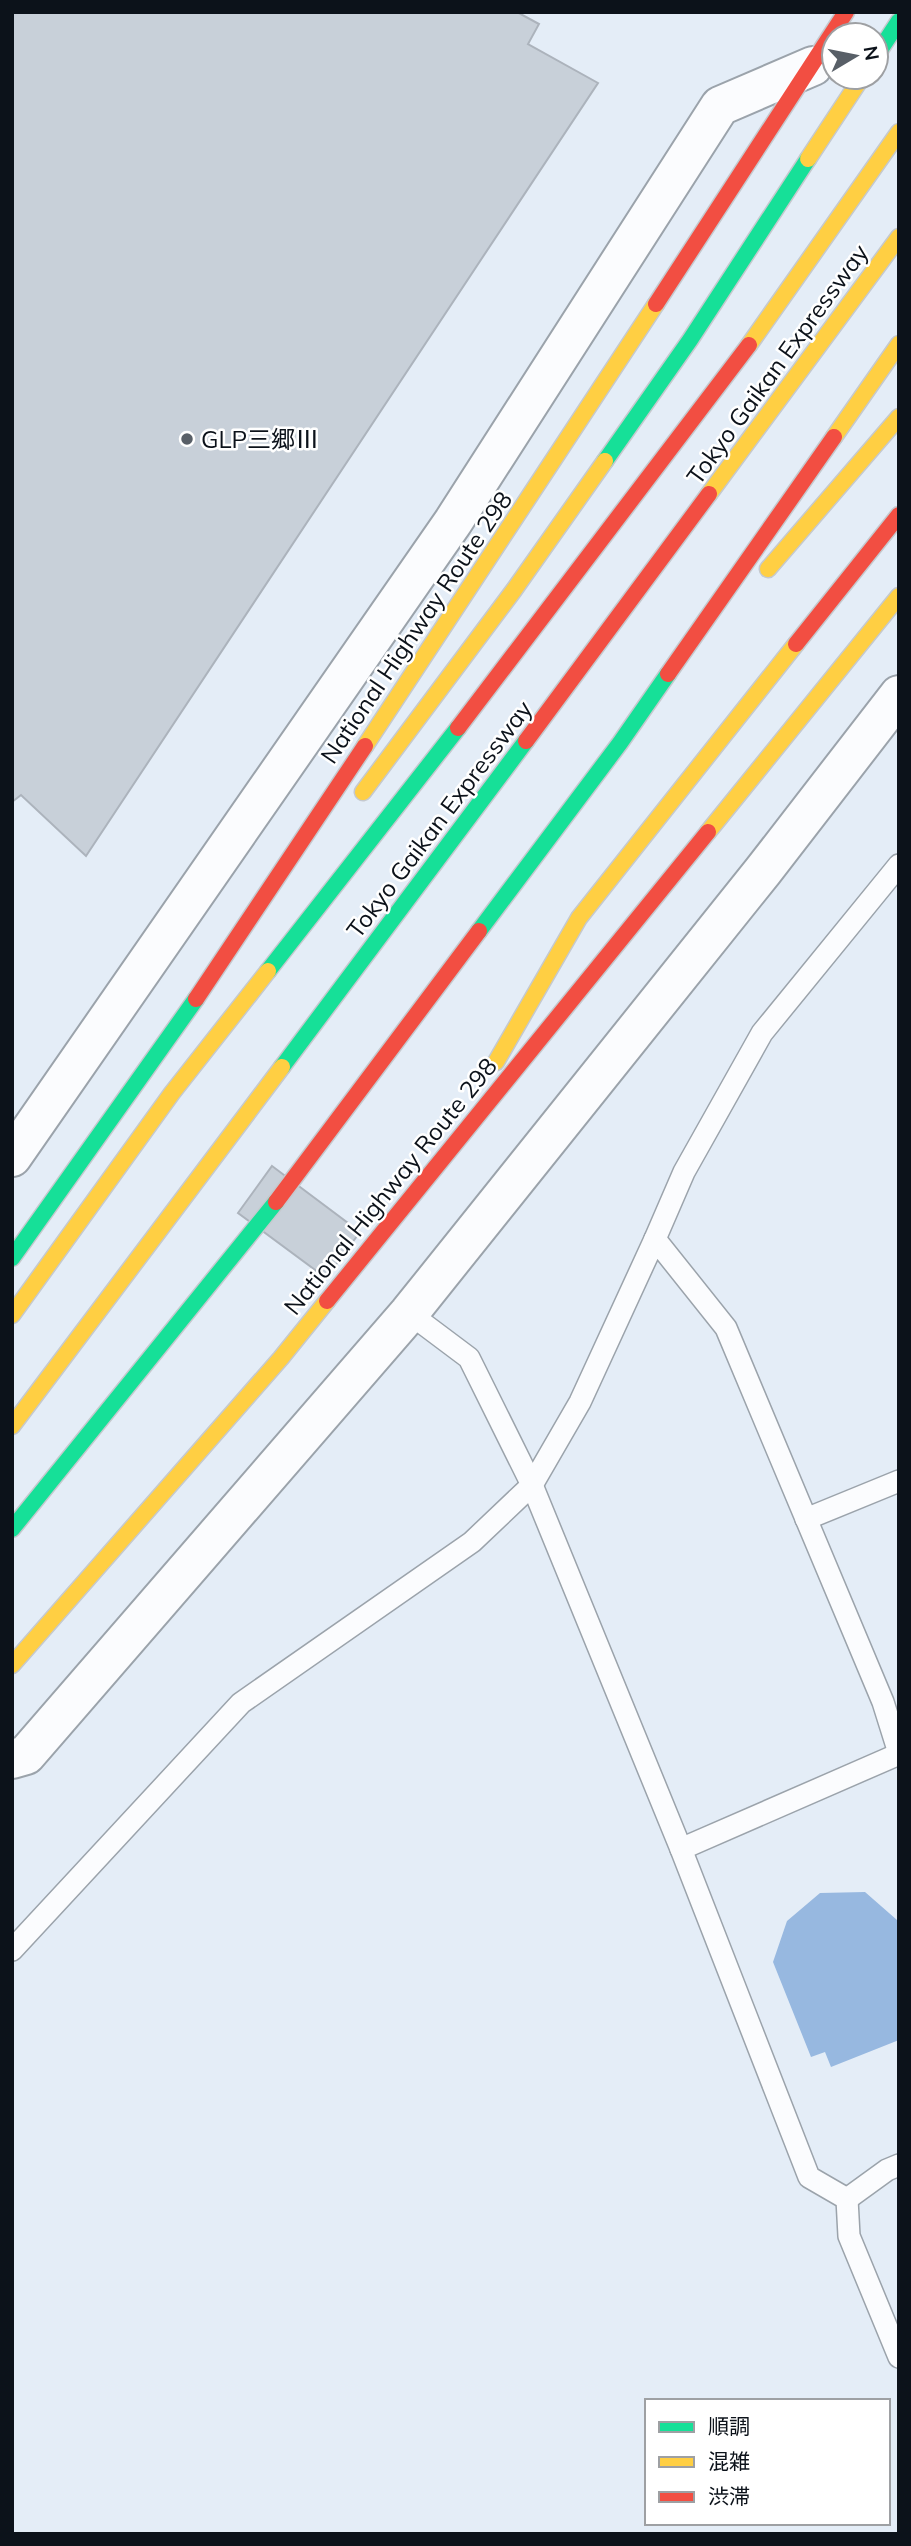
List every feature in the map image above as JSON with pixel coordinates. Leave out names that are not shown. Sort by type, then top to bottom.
[{"type":"highway","name":"National Highway Route 298","points":[[12,1258],[168,1042],[595,399],[846,12]]},
{"type":"highway","points":[[352,806],[514,590],[690,340],[853,91]]},
{"type":"highway","name":"Tokyo Gaikan Expressway","points":[[12,1315],[172,1093],[453,735],[755,335],[899,132]]},
{"type":"highway","name":"Tokyo Gaikan Expressway","points":[[12,1426],[478,806],[899,237]]},
{"type":"highway","points":[[12,1529],[276,1201],[620,743],[899,344]]},
{"type":"highway","points":[[755,585],[899,417]]},
{"type":"highway","points":[[439,1161],[579,918],[899,515]]},
{"type":"highway","name":"National Highway Route 298","points":[[12,1665],[281,1358],[899,596]]},
{"type":"highway","points":[[620,743],[728,617]]},
{"type":"highway","points":[[168,1042],[293,881]]},
{"type":"street","points":[[12,1157],[453,522],[720,106],[813,65]]},
{"type":"street","points":[[12,1759],[26,1755],[409,1313],[746,892],[899,695]]},
{"type":"lane","points":[[12,1950],[241,1703],[472,1542],[532,1485],[580,1402],[684,1172],[762,1033],[899,865]]},
{"type":"lane","points":[[655,1239],[726,1328],[883,1702],[899,1753],[681,1849]]},
{"type":"lane","points":[[409,1313],[469,1358],[532,1485],[681,1849],[809,2177],[848,2199]]},
{"type":"lane","points":[[806,1519],[899,1481]]},
{"type":"lane","points":[[848,2199],[887,2170],[899,2165]]},
{"type":"lane","points":[[848,2199],[849,2236],[899,2357]]},
{"type":"water","points":[[865,1892],[897,1920],[899,1925],[899,2040],[831,2067],[825,2052],[811,2057],[773,1962],[787,1921],[820,1893]]},
{"type":"building","name":"GLP三郷Ⅲ","points":[[12,12],[517,12],[539,24],[528,44],[598,83],[86,856],[21,795],[12,802]]},
{"type":"building","points":[[272,1166],[360,1232],[326,1278],[238,1213]]},
{"type":"traffic: fast","points":[[890,35],[899,21]]},
{"type":"traffic: fast","points":[[605,461],[690,340],[808,159]]},
{"type":"traffic: fast","points":[[479,931],[620,743],[668,674]]},
{"type":"traffic: fast","points":[[268,971],[458,728]]},
{"type":"traffic: fast","points":[[282,1067],[526,741]]},
{"type":"traffic: fast","points":[[12,1258],[196,999]]},
{"type":"traffic: fast","points":[[12,1529],[276,1202]]},
{"type":"traffic: slow","points":[[808,159],[853,91]]},
{"type":"traffic: slow","points":[[749,345],[899,132]]},
{"type":"traffic: slow","points":[[709,494],[899,237]]},
{"type":"traffic: slow","points":[[365,746],[656,304]]},
{"type":"traffic: slow","points":[[834,437],[899,344]]},
{"type":"traffic: slow","points":[[768,569],[899,417]]},
{"type":"traffic: slow","points":[[363,792],[514,590],[605,461]]},
{"type":"traffic: slow","points":[[708,832],[899,596]]},
{"type":"traffic: slow","points":[[496,1062],[579,918],[796,644]]},
{"type":"traffic: slow","points":[[12,1315],[172,1093],[268,971]]},
{"type":"traffic: slow","points":[[12,1426],[282,1067]]},
{"type":"traffic: slow","points":[[12,1665],[281,1358],[327,1301]]},
{"type":"traffic: jam","points":[[656,304],[846,12]]},
{"type":"traffic: jam","points":[[458,728],[749,345]]},
{"type":"traffic: jam","points":[[668,674],[834,437]]},
{"type":"traffic: jam","points":[[526,741],[709,494]]},
{"type":"traffic: jam","points":[[796,644],[899,515]]},
{"type":"traffic: jam","points":[[196,999],[365,746]]},
{"type":"traffic: jam","points":[[327,1301],[708,832]]},
{"type":"traffic: jam","points":[[276,1202],[479,931]]},
{"type":"place","name":"GLP三郷Ⅲ","points":[[187,439]]}]
